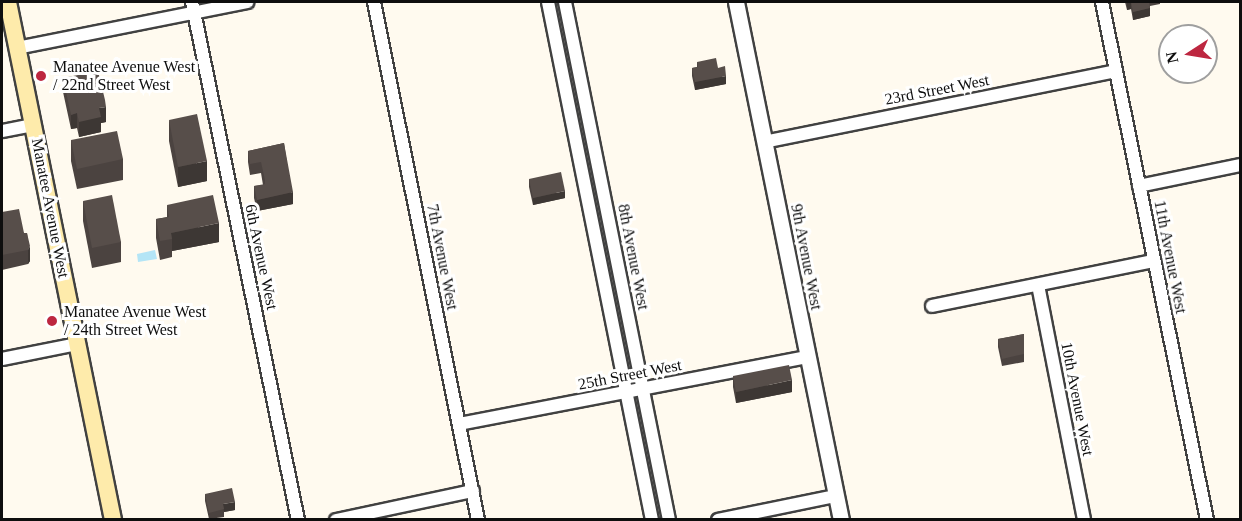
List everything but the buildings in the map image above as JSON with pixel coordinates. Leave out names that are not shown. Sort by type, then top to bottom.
[{"type":"main road","name":"Manatee Avenue West","points":[[8,2],[110,519]]},
{"type":"street","points":[[17,48],[193,7],[247,2]]},
{"type":"street","name":"7th Avenue West","points":[[374,2],[478,519]]},
{"type":"street","name":"8th Avenue West","points":[[548,2],[652,519]]},
{"type":"street","name":"8th Avenue West","points":[[565,2],[669,519]]},
{"type":"street","name":"9th Avenue West","points":[[736,2],[841,519]]},
{"type":"street","name":"11th Avenue West","points":[[1102,2],[1207,519]]},
{"type":"street","name":"6th Avenue West","points":[[193,7],[298,519]]},
{"type":"street","name":"23rd Street West","points":[[764,142],[1116,71]]},
{"type":"street","points":[[2,131],[33,125]]},
{"type":"street","points":[[1139,186],[1240,165]]},
{"type":"street","points":[[932,306],[1154,261]]},
{"type":"street","name":"10th Avenue West","points":[[1038,285],[1084,519]]},
{"type":"street","points":[[2,359],[77,344]]},
{"type":"street","name":"25th Street West","points":[[459,424],[808,357]]},
{"type":"street","points":[[336,519],[472,491]]},
{"type":"street","points":[[718,519],[835,496]]},
{"type":"water","points":[[155,250],[157,259],[138,262],[137,254]]},
{"type":"place","name":"Manatee Avenue West / 22nd Street West","points":[[41,76]]},
{"type":"place","name":"Manatee Avenue West / 24th Street West","points":[[52,321]]}]
